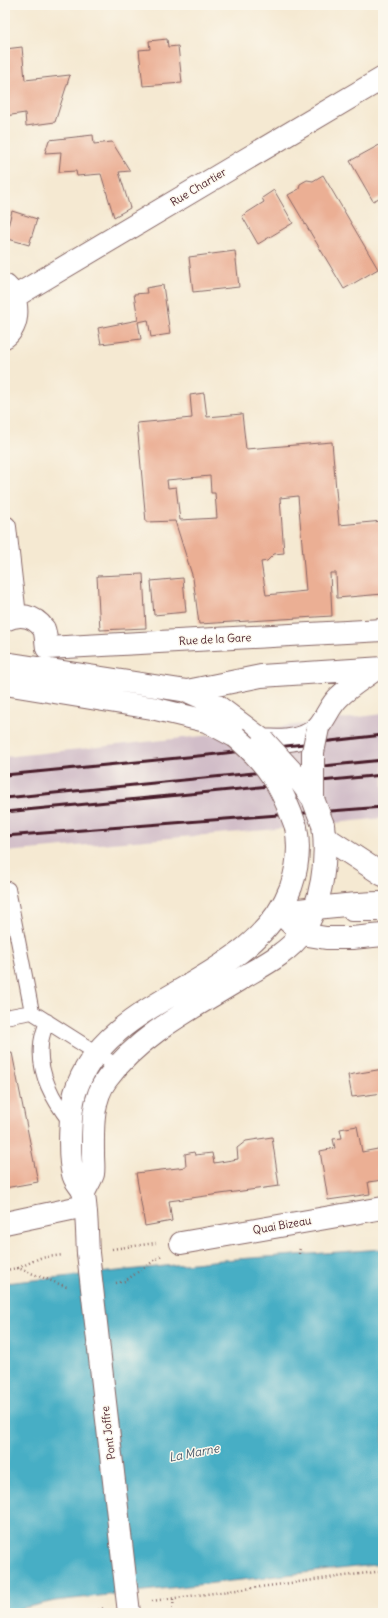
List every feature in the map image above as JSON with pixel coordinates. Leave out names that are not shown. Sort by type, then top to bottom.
[{"type":"main road","name":"Rue Chartier","points":[[10,291],[383,78]]},
{"type":"main road","points":[[5,337],[15,323],[17,310],[10,291]]},
{"type":"main road","points":[[5,527],[10,618],[32,618],[44,630],[47,648],[28,667],[6,676]]},
{"type":"main road","name":"Rue de la Gare","points":[[47,648],[383,630]]},
{"type":"main road","points":[[28,667],[187,691],[213,702],[264,741],[297,777],[313,799],[324,831],[323,873],[314,909],[302,934],[274,958],[156,1033],[129,1054],[117,1066],[106,1081],[97,1102],[94,1123],[93,1174],[84,1200]]},
{"type":"main road","points":[[6,676],[133,703],[213,702],[260,676],[380,669]]},
{"type":"main road","points":[[313,799],[313,752],[318,728],[339,696],[380,669]]},
{"type":"main road","points":[[84,1200],[73,1175],[70,1122],[75,1093],[88,1063],[120,1029],[235,958],[260,934],[279,912],[285,902],[295,875],[299,851],[296,828],[276,779],[256,755],[233,735],[213,702]]},
{"type":"main road","points":[[233,735],[264,741],[285,740],[302,737],[318,728]]},
{"type":"main road","points":[[324,831],[383,875]]},
{"type":"main road","points":[[279,912],[314,909],[352,903],[383,903]]},
{"type":"main road","points":[[279,912],[302,934],[326,938],[352,938],[383,934]]},
{"type":"main road","points":[[5,1223],[84,1200]]},
{"type":"main road","name":"Pont Joffre","points":[[84,1200],[121,1610]]},
{"type":"main road","name":"Quai Bizeau","points":[[181,1243],[383,1208]]},
{"type":"lane","points":[[5,890],[8,889],[32,1012]]},
{"type":"lane","points":[[314,909],[352,914],[383,914]]},
{"type":"lane","points":[[5,1017],[32,1012],[47,1020],[117,1066]]},
{"type":"lane","points":[[47,1020],[41,1044],[44,1073],[49,1091],[70,1122]]},
{"type":"path","points":[[88,1253],[153,1243]]},
{"type":"path","points":[[18,1268],[40,1258]]},
{"type":"path","points":[[150,1602],[383,1571]]},
{"type":"path","points":[[173,1599],[174,1613]]},
{"type":"path","points":[[91,1613],[121,1610]]},
{"type":"shaded area","points":[[383,714],[383,818],[277,829],[5,852],[5,757],[230,733]]},
{"type":"water","name":"La Marne","points":[[383,1249],[383,1564],[55,1601],[5,1612],[5,1283],[222,1260]]},
{"type":"building","points":[[167,39],[168,47],[178,46],[182,83],[143,86],[139,50],[150,49],[149,41]]},
{"type":"building","points":[[22,47],[25,80],[70,75],[55,122],[26,126],[25,113],[5,116],[5,49]]},
{"type":"building","points":[[93,135],[94,144],[112,142],[130,171],[119,172],[130,208],[114,217],[101,174],[77,176],[76,171],[59,172],[61,152],[45,153],[49,140]]},
{"type":"building","points":[[383,143],[383,196],[373,201],[350,161]]},
{"type":"building","points":[[323,175],[378,269],[344,289],[288,195],[299,189],[300,184],[307,180],[313,181]]},
{"type":"building","points":[[274,190],[293,223],[258,244],[242,216],[264,202],[262,198]]},
{"type":"building","points":[[12,211],[37,219],[29,245],[5,238]]},
{"type":"building","points":[[235,251],[239,287],[193,292],[189,257]]},
{"type":"building","points":[[163,285],[170,334],[151,337],[148,320],[138,322],[141,339],[101,344],[98,328],[138,320],[134,294],[147,293],[146,288]]},
{"type":"building","points":[[204,393],[207,417],[242,414],[246,449],[332,442],[339,525],[383,521],[383,594],[337,598],[336,573],[330,573],[332,616],[199,624],[193,578],[175,521],[146,522],[137,423],[192,418],[190,395]],"holes":[[[210,476],[211,493],[215,493],[217,518],[180,520],[176,487],[168,488],[167,480]],[[298,496],[306,591],[266,595],[261,562],[267,561],[274,554],[284,553],[280,498]]]},
{"type":"building","points":[[143,574],[146,628],[100,630],[97,576]]},
{"type":"building","points":[[183,578],[186,612],[154,615],[151,581]]},
{"type":"building","points":[[12,1053],[38,1182],[5,1188],[5,1054]]},
{"type":"building","points":[[383,1069],[383,1093],[352,1097],[348,1075]]},
{"type":"building","points":[[357,1126],[362,1152],[383,1148],[383,1180],[368,1182],[370,1194],[328,1200],[320,1151],[335,1148],[333,1139],[342,1138],[340,1129]]},
{"type":"building","points":[[272,1137],[279,1186],[169,1201],[172,1221],[145,1226],[136,1173],[186,1167],[185,1154],[194,1152],[195,1155],[212,1153],[214,1163],[238,1159],[237,1148],[246,1141]]},
{"type":"railway","points":[[5,775],[208,755],[383,735]]},
{"type":"railway","points":[[5,798],[383,760]]},
{"type":"railway","points":[[5,812],[383,775]]},
{"type":"railway","points":[[5,836],[383,807]]}]
